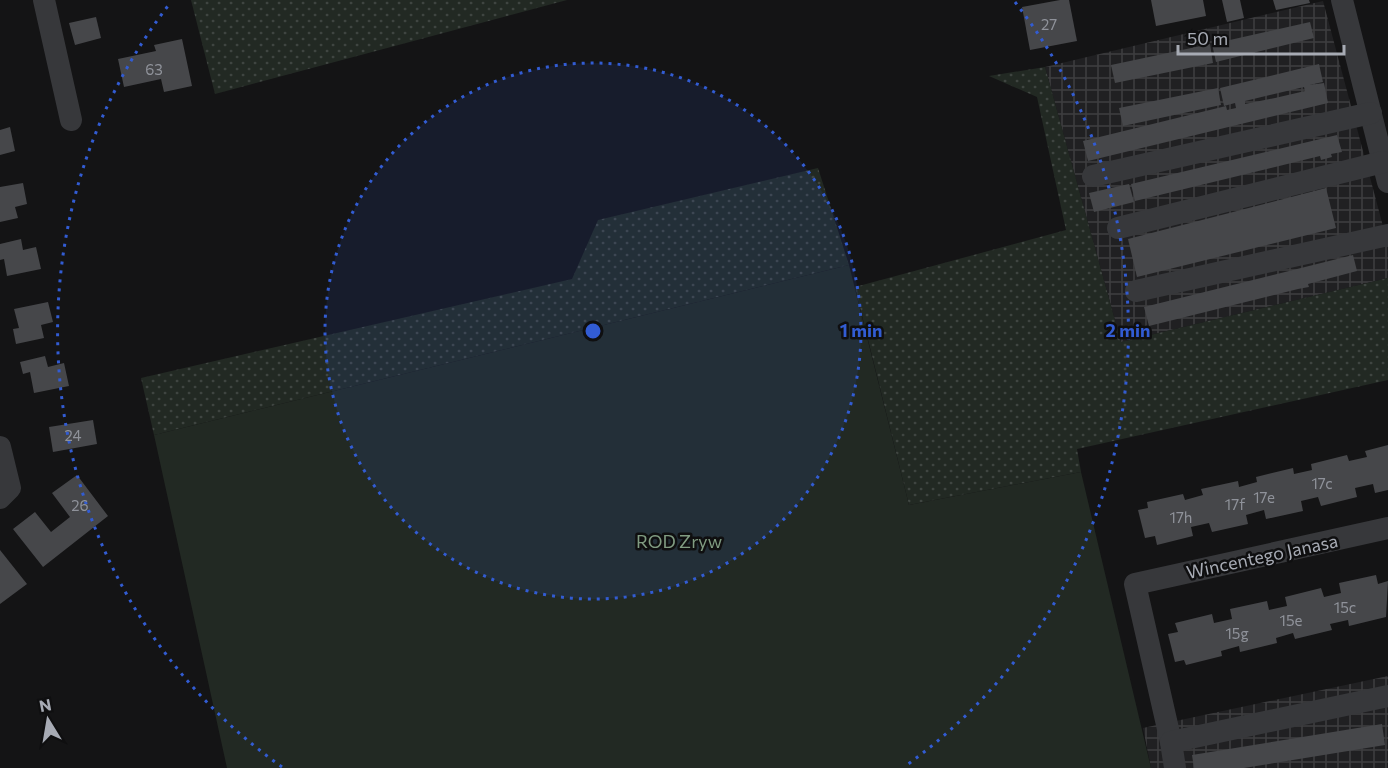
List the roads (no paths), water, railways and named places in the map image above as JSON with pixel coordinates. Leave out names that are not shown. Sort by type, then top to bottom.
[{"type":"street","points":[[44,0],[71,120]]},
{"type":"street","points":[[1118,228],[1385,172],[1342,0]]},
{"type":"street","points":[[1093,176],[1371,113]]},
{"type":"street","points":[[1136,291],[1388,235]]},
{"type":"street","points":[[0,447],[10,488],[0,498]]},
{"type":"street","name":"Wincentego Janasa","points":[[1171,742],[1135,584],[1388,528]]},
{"type":"street","points":[[1175,768],[1171,742],[1388,696]]},
{"type":"park label","name":"ROD Zryw","points":[[679,541]]}]
